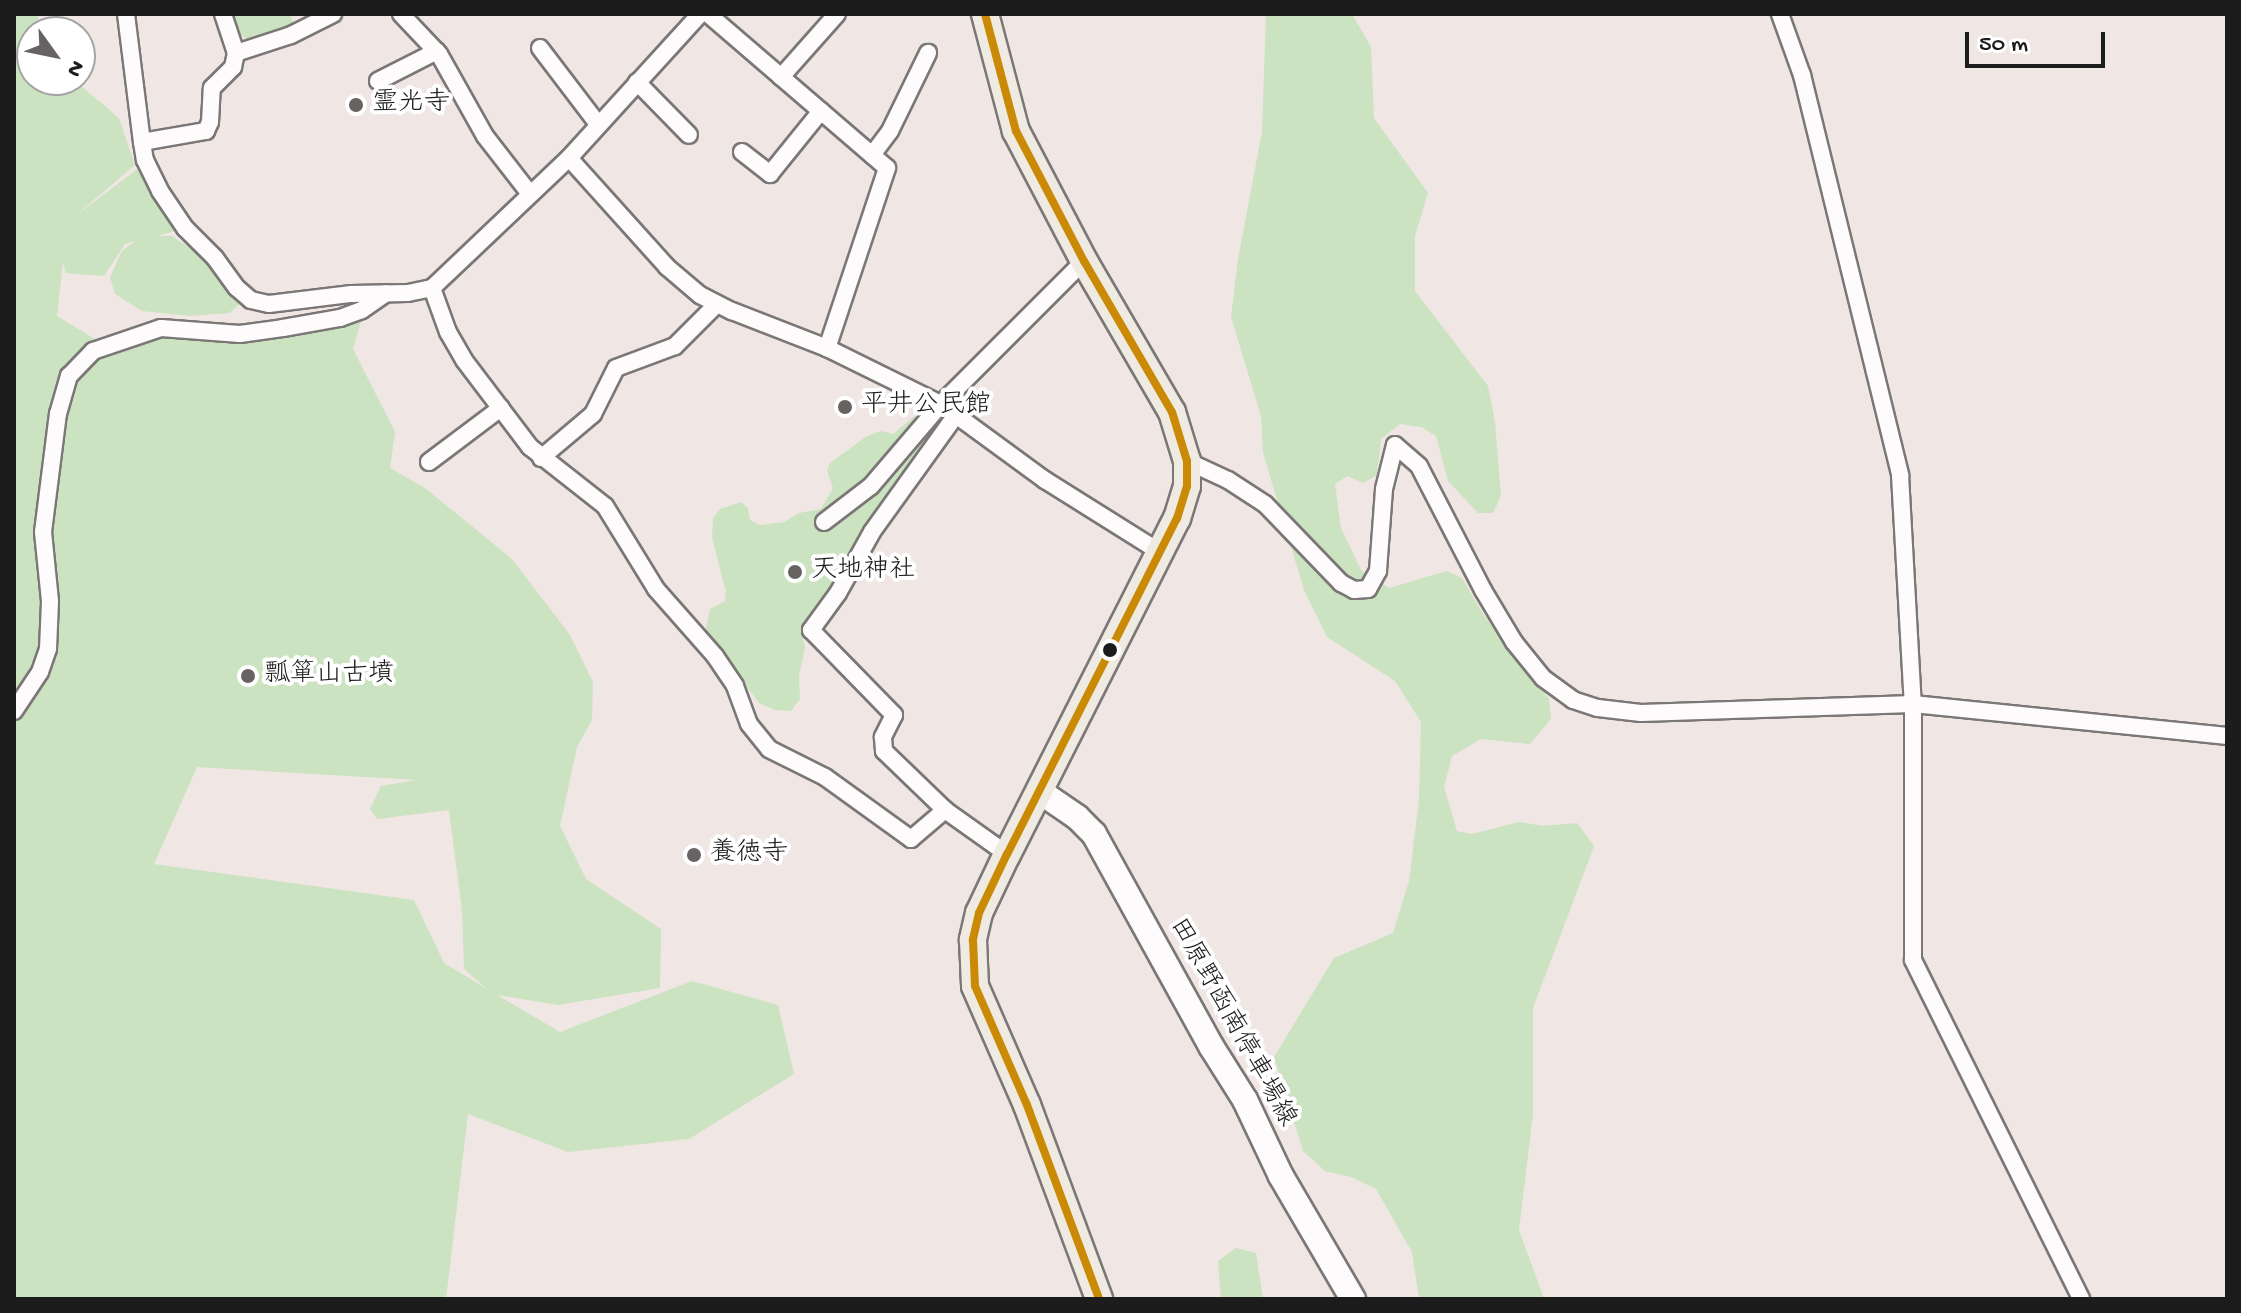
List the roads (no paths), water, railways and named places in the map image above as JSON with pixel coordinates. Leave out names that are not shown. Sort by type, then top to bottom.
[{"type":"main road","points":[[985,14],[1016,131],[1084,261],[1172,412],[1187,461],[1187,486],[1177,518],[1007,854],[979,913],[973,940],[975,986],[1027,1105],[1099,1299]]},
{"type":"main road","name":"田原野函南停車場線","points":[[1039,791],[1077,817],[1094,834],[1211,1046],[1245,1100],[1281,1176],[1353,1299]]},
{"type":"street","points":[[126,14],[145,160],[173,213],[251,300],[269,304],[432,288],[569,158],[700,14]]},
{"type":"street","points":[[142,142],[206,131],[210,122],[212,88],[233,67],[236,53],[223,14]]},
{"type":"street","points":[[236,53],[291,35],[333,14]]},
{"type":"street","points":[[401,14],[437,51],[485,136],[530,194]]},
{"type":"street","points":[[708,14],[887,168],[827,348]]},
{"type":"street","points":[[781,77],[837,14]]},
{"type":"street","points":[[1780,14],[1802,75],[1900,475],[1913,704],[1913,960],[2081,1299]]},
{"type":"street","points":[[540,48],[598,124]]},
{"type":"street","points":[[378,81],[437,51]]},
{"type":"street","points":[[872,155],[890,131],[928,53]]},
{"type":"street","points":[[637,82],[689,135]]},
{"type":"street","points":[[742,152],[770,174],[821,111]]},
{"type":"street","points":[[569,158],[667,267],[717,304],[827,348],[941,404],[1045,480],[1160,552]]},
{"type":"street","points":[[824,522],[871,486],[941,404],[1084,261]]},
{"type":"street","points":[[432,288],[448,332],[464,360],[541,458],[605,506],[656,589],[715,656],[735,686],[749,724],[769,749],[825,777],[911,839],[945,810]]},
{"type":"street","points":[[14,711],[40,672],[48,649],[50,601],[43,532],[58,414],[69,376],[93,351],[161,328],[240,334],[283,328],[340,318],[362,310],[386,293]]},
{"type":"street","points":[[541,458],[588,419],[616,368],[675,346],[717,304]]},
{"type":"street","points":[[429,462],[501,408]]},
{"type":"street","points":[[956,415],[872,532],[838,593],[811,630],[894,715],[883,737],[884,751],[945,810],[1007,854]]},
{"type":"street","points":[[1187,461],[1228,480],[1265,504],[1341,583],[1354,590],[1368,589],[1378,571],[1384,489],[1395,445],[1419,466],[1458,546],[1514,642],[1543,678],[1573,700],[1598,708],[1641,713],[1913,704],[2227,736]]},
{"type":"place","name":"霊光寺","points":[[356,105]]},
{"type":"place","name":"平井公民館","points":[[845,407]]},
{"type":"place","name":"天地神社","points":[[795,572]]},
{"type":"place","name":"瓢箪山古墳","points":[[248,676]]},
{"type":"place","name":"養徳寺","points":[[694,855]]}]
